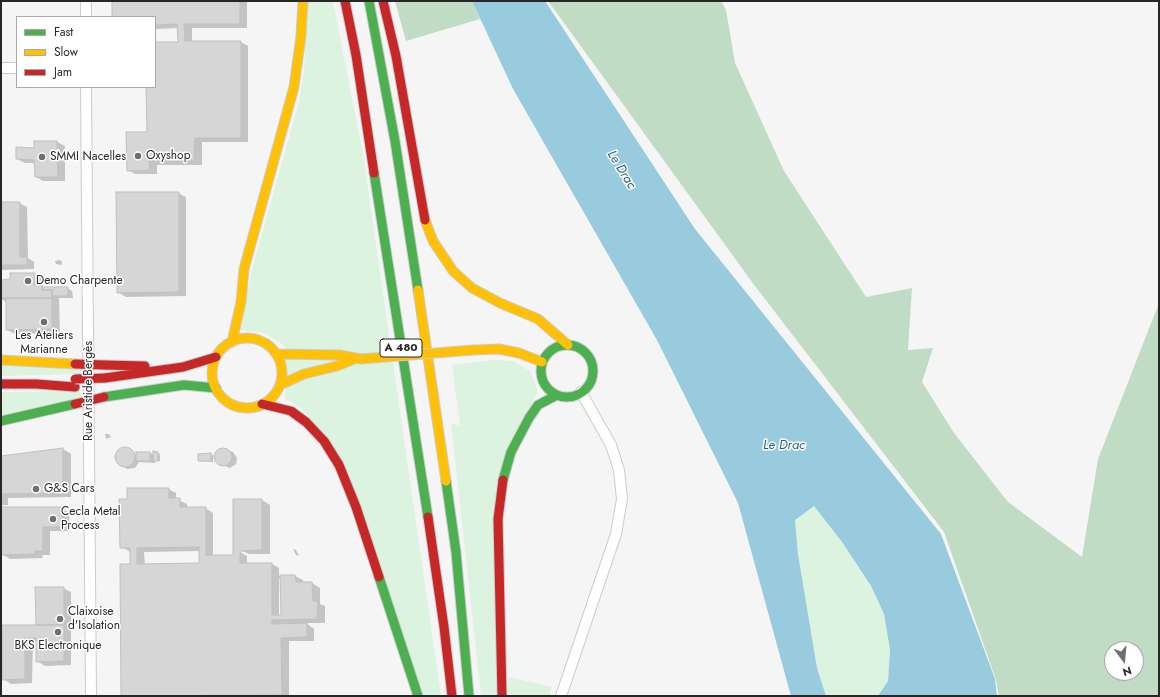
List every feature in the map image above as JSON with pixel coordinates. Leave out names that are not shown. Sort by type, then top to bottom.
[{"type":"main road","points":[[232,342],[240,302],[244,269],[294,87],[301,36],[303,1]]},
{"type":"main road","name":"A 480","points":[[345,1],[357,63],[441,604],[452,696]]},
{"type":"main road","name":"A 480","points":[[369,1],[378,42],[436,405],[457,559],[470,696]]},
{"type":"main road","points":[[383,1],[396,56],[426,225],[433,242],[453,271],[472,288],[500,303],[538,319],[568,345],[583,350],[592,364],[591,380],[581,392],[570,397],[557,395],[551,392],[543,382],[541,376],[542,362],[552,349],[568,345]]},
{"type":"main road","points":[[244,338],[257,340],[268,345],[276,354],[282,369],[280,385],[273,396],[262,404],[251,408],[238,407],[223,398],[216,388],[212,372],[216,357],[223,348],[232,342],[244,338]]},
{"type":"main road","points":[[280,385],[304,374],[358,359],[499,348],[519,353],[542,362]]},
{"type":"main road","points":[[276,354],[339,355],[358,359]]},
{"type":"main road","points":[[104,382],[183,367],[216,357]]},
{"type":"main road","points":[[1,360],[183,367]]},
{"type":"main road","points":[[1,384],[104,382],[161,387]]},
{"type":"main road","points":[[1,421],[104,397],[161,387],[196,385],[216,388]]},
{"type":"main road","points":[[502,696],[498,519],[501,485],[511,452],[529,418],[538,405],[557,395]]},
{"type":"main road","points":[[262,404],[291,411],[306,422],[324,441],[339,465],[356,507],[418,696]]},
{"type":"street","points":[[86,1],[86,16]]},
{"type":"street","points":[[1,68],[16,68]]},
{"type":"street","name":"Rue Aristide Bergès","points":[[86,88],[91,696]]},
{"type":"street","points":[[561,696],[616,534],[622,499],[620,470],[614,451],[581,392]]},
{"type":"green space","points":[[307,1],[333,1],[363,154],[441,696],[422,696],[360,503],[304,411],[285,398],[285,346],[264,333],[241,330],[251,273],[299,102],[304,70]]},
{"type":"green space","points":[[395,1],[472,1],[480,19],[406,41]]},
{"type":"green space","points":[[548,1],[721,1],[726,10],[735,63],[784,171],[866,297],[912,288],[908,350],[933,348],[922,382],[954,433],[1008,502],[1082,557],[1098,459],[1159,303],[1159,696],[999,696],[996,680],[944,532],[755,286]]},
{"type":"green space","points":[[494,360],[513,361],[530,371],[538,392],[517,430],[497,480],[498,696],[481,696],[451,424],[460,425],[452,365]]},
{"type":"green space","points":[[1,364],[76,368],[83,371],[76,374],[1,376]]},
{"type":"green space","points":[[79,391],[83,398],[1,415],[1,392]]},
{"type":"green space","points":[[814,506],[842,542],[871,587],[884,614],[890,650],[888,681],[878,696],[826,696],[817,668],[798,554],[795,519]]},
{"type":"green space","points":[[509,677],[552,687],[549,696],[507,696]]},
{"type":"water","name":"Le Drac","points":[[472,1],[545,1],[695,229],[941,534],[995,679],[997,696],[878,696],[888,681],[890,650],[884,614],[871,586],[842,542],[814,506],[795,520],[798,554],[817,668],[826,696],[791,696],[738,503],[657,340],[513,89]]},
{"type":"building","points":[[112,1],[240,1],[240,24],[184,24],[185,41],[241,41],[241,138],[195,138],[194,161],[149,161],[150,170],[127,171],[126,132],[147,132],[146,88],[156,88],[156,42],[178,42],[177,24],[156,25],[156,16],[112,16]]},
{"type":"building","points":[[34,141],[57,141],[58,177],[35,177],[34,160],[16,159],[16,147],[34,148]]},
{"type":"building","points":[[116,192],[179,192],[179,292],[117,293]]},
{"type":"building","points":[[1,202],[20,202],[20,257],[27,257],[27,265],[1,265]]},
{"type":"building","points":[[10,273],[35,273],[34,285],[42,285],[42,290],[52,290],[52,298],[1,298],[1,280],[10,279]]},
{"type":"building","points":[[42,287],[68,287],[68,296],[52,296],[52,290],[42,290]]},
{"type":"building","points":[[6,298],[52,298],[52,329],[6,330]]},
{"type":"building","points":[[125,447],[132,450],[135,457],[132,464],[125,467],[118,464],[115,457],[118,450]]},
{"type":"building","points":[[63,448],[63,493],[1,494],[1,456]]},
{"type":"building","points":[[219,448],[227,448],[232,453],[230,464],[227,466],[219,466],[214,461],[214,453]]},
{"type":"building","points":[[153,451],[158,452],[158,461],[153,461]]},
{"type":"building","points":[[136,452],[150,452],[150,461],[136,461]]},
{"type":"building","points":[[211,453],[211,461],[198,461],[198,454]]},
{"type":"building","points":[[127,488],[169,488],[169,498],[180,498],[180,507],[206,507],[206,555],[233,555],[233,499],[262,499],[262,550],[240,551],[240,563],[272,563],[272,615],[281,615],[280,575],[295,575],[296,582],[312,582],[313,601],[318,601],[317,619],[272,620],[272,624],[307,623],[307,637],[281,638],[282,695],[121,696],[120,564],[130,564],[130,548],[120,548],[119,499],[127,499]],"holes":[[[199,547],[199,563],[137,564],[137,548]]]},
{"type":"building","points":[[1,507],[62,507],[62,527],[43,527],[43,551],[35,551],[35,554],[1,555]]},
{"type":"building","points":[[35,587],[64,587],[64,625],[36,625]]},
{"type":"building","points":[[2,625],[64,625],[64,661],[36,662],[36,638],[25,638],[25,679],[2,680]]},
{"type":"traffic: fast","points":[[369,1],[395,141],[418,290]]},
{"type":"traffic: fast","points":[[374,173],[428,517]]},
{"type":"traffic: fast","points":[[562,345],[572,345],[581,349],[589,357],[593,366],[593,371],[593,376],[589,385],[581,393],[572,397],[562,397],[553,393],[545,385],[541,376],[541,366],[545,357],[553,349],[562,345]]},
{"type":"traffic: fast","points":[[104,397],[184,385],[216,388]]},
{"type":"traffic: fast","points":[[503,480],[511,452],[529,418],[538,405],[557,395]]},
{"type":"traffic: fast","points":[[1,421],[75,404]]},
{"type":"traffic: fast","points":[[446,481],[456,552],[469,696]]},
{"type":"traffic: fast","points":[[379,577],[418,696]]},
{"type":"traffic: slow","points":[[232,342],[241,302],[244,269],[294,87],[301,36],[303,1]]},
{"type":"traffic: slow","points":[[425,220],[433,241],[453,271],[472,288],[500,303],[538,319],[568,345]]},
{"type":"traffic: slow","points":[[418,290],[446,481]]},
{"type":"traffic: slow","points":[[247,338],[266,344],[276,354],[282,373],[276,392],[266,402],[247,408],[228,402],[218,392],[212,373],[218,354],[228,344],[247,338]]},
{"type":"traffic: slow","points":[[473,350],[499,349],[519,353],[542,362]]},
{"type":"traffic: slow","points":[[361,359],[473,350]]},
{"type":"traffic: slow","points":[[276,354],[339,355],[361,359]]},
{"type":"traffic: slow","points":[[280,385],[304,374],[337,366],[354,359]]},
{"type":"traffic: slow","points":[[1,360],[75,364]]},
{"type":"traffic: jam","points":[[345,1],[356,55],[374,173]]},
{"type":"traffic: jam","points":[[383,1],[396,56],[425,220]]},
{"type":"traffic: jam","points":[[105,378],[183,367],[216,357]]},
{"type":"traffic: jam","points":[[75,364],[105,365]]},
{"type":"traffic: jam","points":[[105,365],[145,366]]},
{"type":"traffic: jam","points":[[75,379],[105,378]]},
{"type":"traffic: jam","points":[[1,384],[36,384],[75,387]]},
{"type":"traffic: jam","points":[[75,404],[104,397]]},
{"type":"traffic: jam","points":[[262,404],[291,411],[306,422],[324,441],[339,465],[356,507],[379,577]]},
{"type":"traffic: jam","points":[[502,696],[498,519],[503,480]]},
{"type":"traffic: jam","points":[[428,517],[444,627],[452,696]]},
{"type":"place","name":"Oxyshop","points":[[138,156]]},
{"type":"place","name":"SMMI Nacelles","points":[[42,157]]},
{"type":"place","name":"Demo Charpente","points":[[28,281]]},
{"type":"place","name":"Les Ateliers Marianne","points":[[44,322]]},
{"type":"place","name":"G&S Cars","points":[[36,489]]},
{"type":"place","name":"Cecla Metal Process","points":[[53,519]]},
{"type":"place","name":"Claixoise d'Isolation","points":[[60,619]]},
{"type":"place","name":"BKS Electronique","points":[[58,632]]}]
